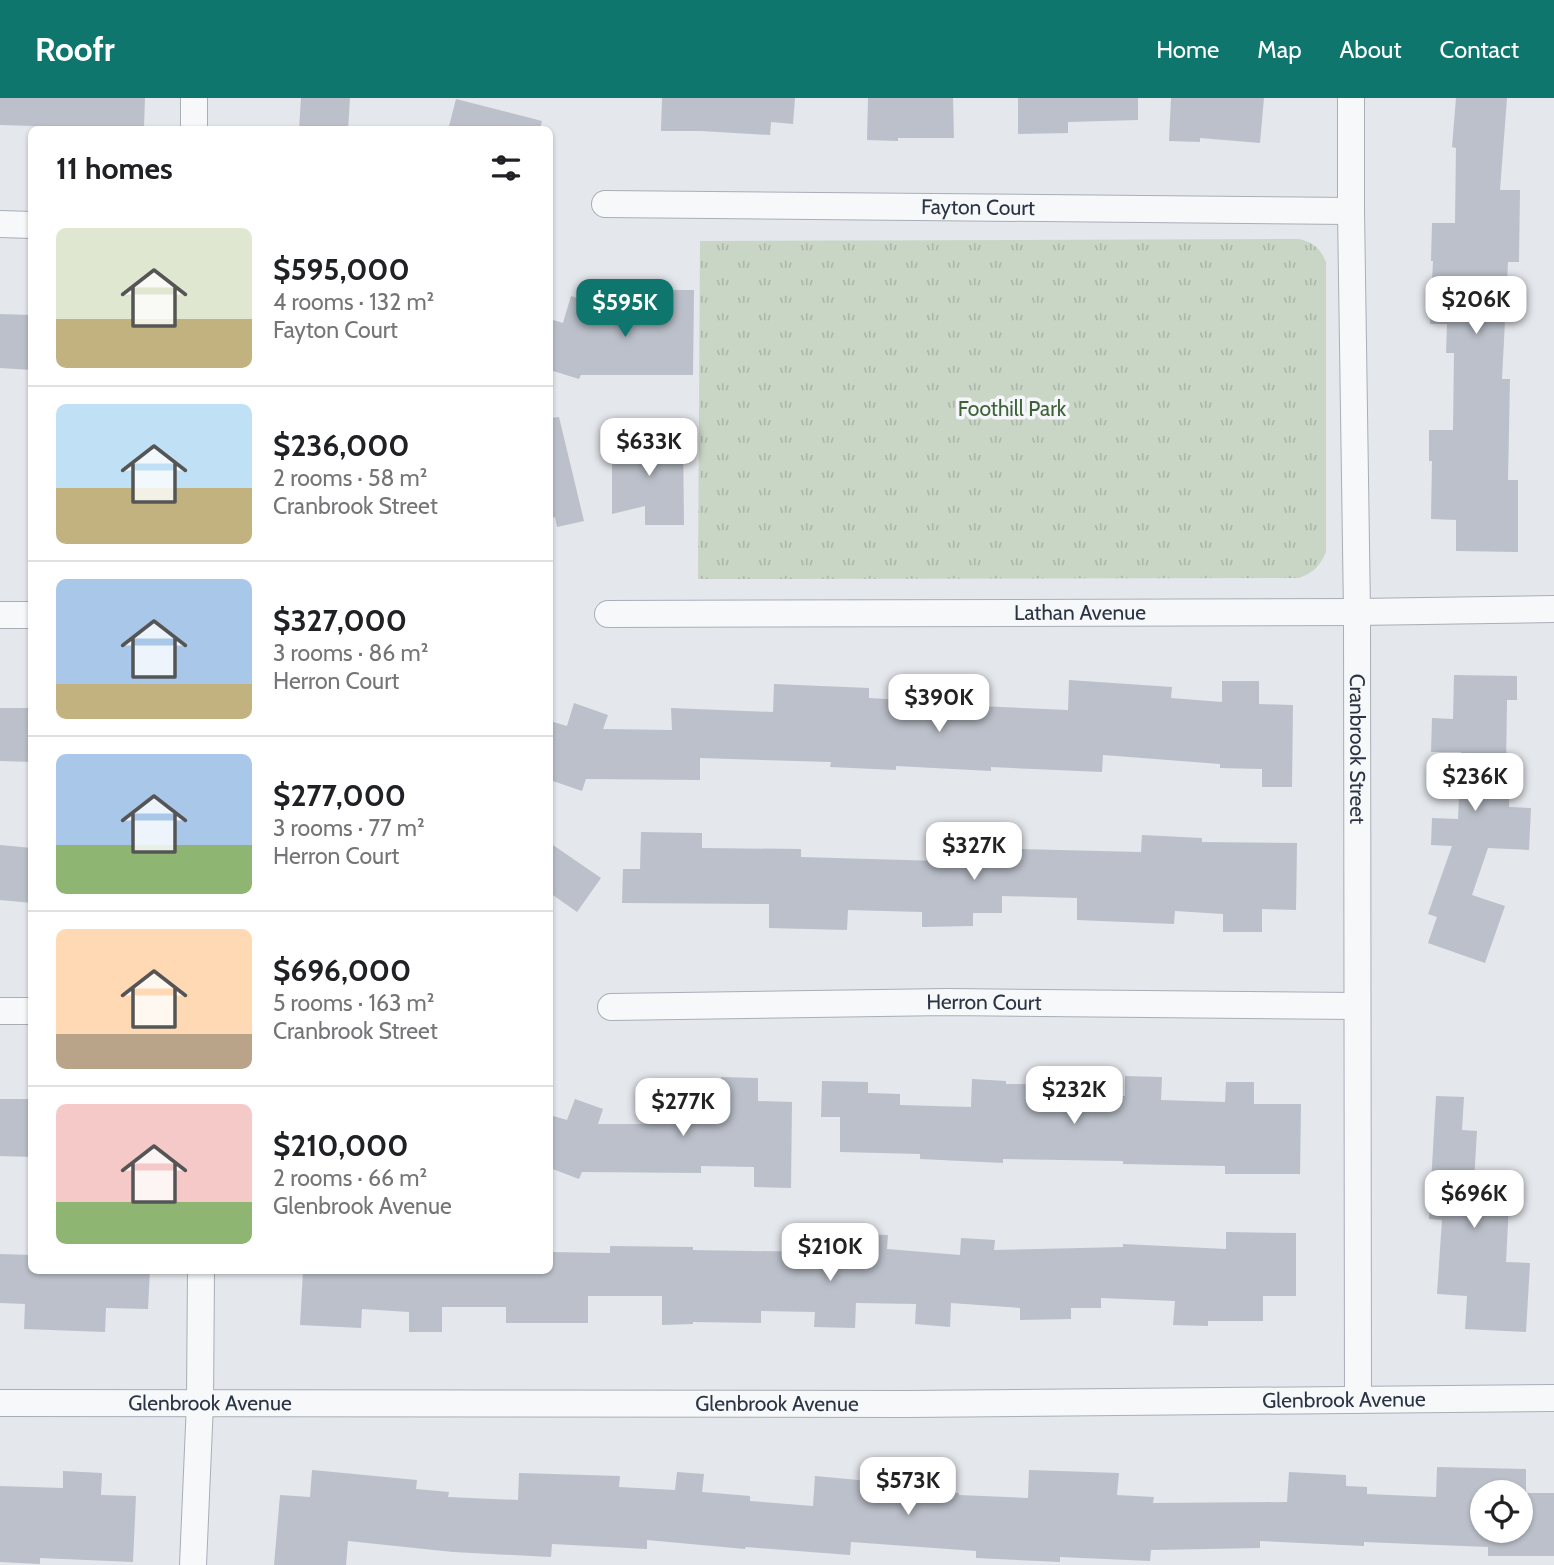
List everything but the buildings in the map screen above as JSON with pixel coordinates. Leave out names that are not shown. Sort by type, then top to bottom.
[{"type":"street","points":[[194,98],[194,126]]},
{"type":"street","name":"Cranbrook Street","points":[[1351,98],[1357,612],[1358,1400]]},
{"type":"street","name":"Fayton Court","points":[[605,204],[1351,211]]},
{"type":"street","points":[[0,224],[28,225]]},
{"type":"street","name":"Lathan Avenue","points":[[608,614],[1554,609]]},
{"type":"street","points":[[0,615],[28,615]]},
{"type":"street","name":"Herron Court","points":[[611,1007],[947,1002],[1357,1006]]},
{"type":"street","points":[[0,1011],[28,1011]]},
{"type":"street","points":[[193,1565],[200,1403],[201,1274]]},
{"type":"street","name":"Glenbrook Avenue","points":[[0,1403],[921,1404],[1554,1398]]},
{"type":"green space","name":"Foothill Park","points":[[1299,239],[1316,247],[1326,262],[1326,552],[1319,565],[1308,574],[1299,578],[698,579],[700,241]]}]
